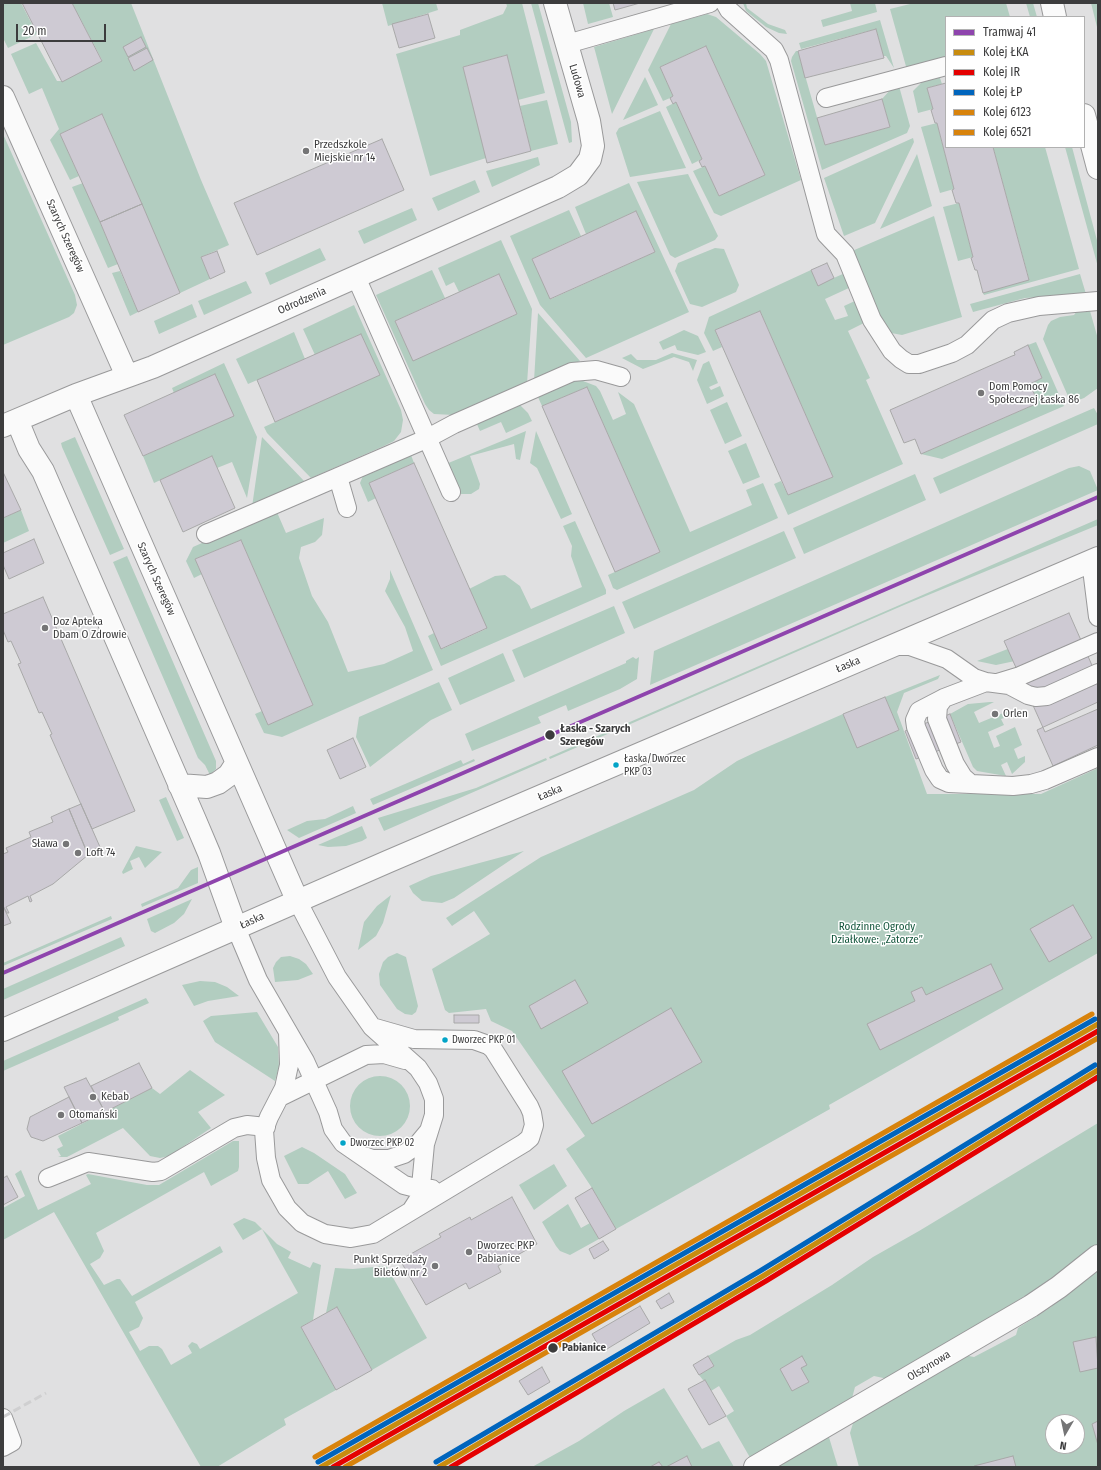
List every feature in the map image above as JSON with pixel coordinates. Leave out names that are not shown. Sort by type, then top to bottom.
[{"type":"street","name":"Ludowa","points":[[555,3],[589,121],[593,146],[590,159]]},
{"type":"street","points":[[1052,3],[1055,16]]},
{"type":"street","name":"Szarych Szeregów","points":[[3,97],[127,376]]},
{"type":"street","points":[[1085,116],[1098,110]]},
{"type":"street","points":[[1085,120],[1098,168]]},
{"type":"street","name":"Odrodzenia","points":[[10,423],[76,395],[153,367],[558,187],[578,175],[590,159]]},
{"type":"street","name":"Szarych Szeregów","points":[[76,395],[236,764],[298,902]]},
{"type":"street","points":[[10,423],[43,471],[209,852],[236,928]]},
{"type":"street","name":"Łaska","points":[[3,1030],[236,928],[1095,560]]},
{"type":"street","points":[[179,785],[207,787],[218,783],[229,775],[236,764]]},
{"type":"street","name":"Olszynowa","points":[[755,1467],[1031,1306],[1059,1288],[1098,1256]]},
{"type":"lane","points":[[567,44],[710,3]]},
{"type":"lane","points":[[725,3],[729,10],[774,50],[779,60],[826,234],[845,254],[872,320],[892,351],[901,359],[909,364],[918,364],[952,353],[967,345],[993,320],[1008,313],[1039,306],[1098,301]]},
{"type":"lane","points":[[826,98],[945,66]]},
{"type":"lane","points":[[356,277],[426,439],[451,492]]},
{"type":"lane","points":[[206,534],[426,439],[454,424],[572,372],[596,370],[621,377]]},
{"type":"lane","points":[[338,477],[347,508]]},
{"type":"lane","points":[[1095,560],[1098,617]]},
{"type":"lane","points":[[1098,642],[1020,676],[991,683],[944,698],[919,711],[915,720],[916,727],[934,770],[940,780],[949,783],[1013,786],[1031,784],[1045,780],[1098,756]]},
{"type":"lane","points":[[893,646],[910,646],[947,659],[974,678],[991,683],[1009,685],[1028,696],[1046,696],[1098,673]]},
{"type":"lane","points":[[298,902],[337,977],[372,1027],[418,1068],[428,1083],[434,1099],[434,1115],[428,1131],[420,1197],[411,1211]]},
{"type":"lane","points":[[236,928],[258,980],[314,1081],[328,1112],[333,1129],[342,1143],[400,1182],[421,1188],[448,1189]]},
{"type":"lane","points":[[288,1032],[289,1065],[280,1097],[269,1117],[266,1127],[266,1158],[271,1180],[287,1208],[302,1223],[325,1234],[351,1238],[373,1234],[524,1143],[530,1138],[534,1120],[529,1106],[493,1049],[481,1041],[414,1039],[372,1027]]},
{"type":"lane","points":[[280,1097],[366,1056],[384,1054],[402,1058],[418,1068]]},
{"type":"lane","points":[[328,1112],[330,1093],[337,1077],[350,1064]]},
{"type":"lane","points":[[48,1178],[88,1162],[103,1163],[153,1172],[161,1171],[234,1128],[247,1125],[266,1127]]},
{"type":"lane","points":[[356,1153],[376,1159],[389,1159],[404,1154],[418,1144],[428,1131]]},
{"type":"lane","points":[[3,1418],[12,1442],[3,1447]]},
{"type":"green space","points":[[3,3],[21,3],[37,34],[8,48],[3,38]]},
{"type":"green space","points":[[72,3],[131,3],[201,180],[229,245],[201,257],[210,279],[180,293],[102,114],[60,134],[79,176],[70,180],[50,140],[59,129],[42,88],[29,94],[11,54],[36,43],[57,81],[62,81],[102,60]]},
{"type":"green space","points":[[382,3],[436,3],[438,10],[388,26]]},
{"type":"green space","points":[[506,3],[522,3],[545,93],[518,100],[507,55],[463,67],[486,158],[430,176],[396,54],[460,35],[460,30],[503,14],[507,6]]},
{"type":"green space","points":[[531,3],[538,3],[571,122],[572,142],[569,143]]},
{"type":"green space","points":[[583,3],[609,3],[613,17],[588,24]]},
{"type":"green space","points":[[743,3],[746,3],[747,8],[768,24],[785,30],[787,34],[779,33],[766,27],[746,11]]},
{"type":"green space","points":[[850,3],[875,3],[877,12],[823,27],[821,20],[852,11]]},
{"type":"green space","points":[[914,3],[1006,3],[1010,16],[945,16],[945,59],[907,70],[890,9]]},
{"type":"green space","points":[[1026,3],[1033,3],[1037,16],[1030,16]]},
{"type":"green space","points":[[1091,3],[1098,3],[1098,31]]},
{"type":"green space","points":[[707,14],[716,17],[760,54],[766,61],[801,180],[721,216],[714,213],[693,171],[705,166],[719,196],[765,175],[706,46],[660,67],[673,96],[663,101],[648,70],[671,24]]},
{"type":"green space","points":[[880,20],[894,68],[886,56],[883,56],[876,29],[801,49],[799,43]]},
{"type":"green space","points":[[654,29],[612,114],[594,47]]},
{"type":"green space","points":[[796,51],[798,51],[825,145],[890,127],[882,99],[891,89],[899,86],[910,126],[907,133],[822,170],[791,61]]},
{"type":"green space","points":[[939,75],[942,84],[927,88],[933,109],[918,113],[913,91],[924,80]]},
{"type":"green space","points":[[645,77],[658,105],[623,120]]},
{"type":"green space","points":[[547,100],[558,144],[531,151],[520,106]]},
{"type":"green space","points":[[676,102],[702,159],[692,164],[666,107]]},
{"type":"green space","points":[[660,111],[686,168],[630,177],[616,133],[619,128]]},
{"type":"green space","points":[[937,123],[954,189],[940,193],[921,127]]},
{"type":"green space","points":[[3,134],[75,295],[77,305],[74,313],[69,317],[3,345]]},
{"type":"green space","points":[[913,138],[914,142],[875,223],[844,236],[824,178]]},
{"type":"green space","points":[[993,148],[1045,148],[1079,269],[984,295],[983,293],[1029,279]]},
{"type":"green space","points":[[1065,148],[1072,148],[1098,244],[1098,267]]},
{"type":"green space","points":[[917,154],[932,206],[880,229]]},
{"type":"green space","points":[[538,157],[540,165],[492,187],[486,171]]},
{"type":"green space","points":[[688,174],[718,236],[715,240],[675,258],[670,255],[637,182]]},
{"type":"green space","points":[[475,180],[480,192],[438,211],[432,198]]},
{"type":"green space","points":[[83,183],[118,264],[108,268],[72,187]]},
{"type":"green space","points":[[629,183],[689,312],[586,358],[540,305],[510,236],[569,210],[581,236],[532,259],[551,299],[655,252],[636,211],[586,234],[575,207]]},
{"type":"green space","points":[[959,203],[973,257],[958,261],[943,207]]},
{"type":"green space","points":[[412,208],[417,220],[364,244],[358,231]]},
{"type":"green space","points":[[934,216],[962,317],[902,335],[891,333],[883,326],[852,251]]},
{"type":"green space","points":[[501,240],[532,309],[527,384],[454,415],[434,414],[425,404],[376,295],[432,270],[445,298],[395,321],[413,360],[517,314],[499,274],[459,292],[454,282],[446,286],[438,268]]},
{"type":"green space","points":[[320,248],[326,260],[270,285],[265,273]]},
{"type":"green space","points":[[715,248],[724,249],[739,285],[736,292],[702,307],[690,304],[675,271],[678,263]]},
{"type":"green space","points":[[811,270],[818,285],[845,273],[851,287],[825,299],[835,320],[848,316],[844,306],[857,300],[866,322],[848,331],[870,378],[866,380],[903,464],[788,515],[774,484],[781,481],[788,495],[833,477],[760,311],[715,330],[722,347],[713,351],[704,333],[709,317]]},
{"type":"green space","points":[[120,271],[138,312],[130,316],[112,273]]},
{"type":"green space","points":[[1080,274],[1086,294],[1025,298],[973,312],[970,304]]},
{"type":"green space","points":[[246,281],[252,293],[204,315],[198,301]]},
{"type":"green space","points":[[192,304],[197,317],[159,334],[154,321]]},
{"type":"green space","points":[[354,305],[401,410],[403,420],[401,432],[394,441],[311,478],[267,433],[264,427],[379,375],[361,334],[315,355],[303,329]]},
{"type":"green space","points":[[1077,311],[1090,311],[1098,339],[1098,388],[1084,398],[1071,403],[1043,339],[1051,321],[1060,317],[1074,315]]},
{"type":"green space","points":[[538,313],[580,361],[534,381]]},
{"type":"green space","points":[[684,330],[698,336],[706,352],[698,355],[677,350],[675,345],[663,350],[659,342]]},
{"type":"green space","points":[[294,332],[305,359],[248,384],[236,359]]},
{"type":"green space","points":[[1036,342],[1064,406],[942,459],[921,454],[1038,403],[1030,384],[1042,378],[1028,345]]},
{"type":"green space","points":[[672,353],[697,360],[693,371],[689,362],[674,357],[643,369],[622,358],[631,354],[637,360],[656,360]]},
{"type":"green space","points":[[709,361],[718,383],[709,387],[711,390],[720,386],[724,396],[707,404],[697,380],[703,364]]},
{"type":"green space","points":[[224,363],[257,437],[247,498],[232,462],[217,468],[212,456],[154,483],[143,456],[233,416],[215,374],[174,393],[172,388]]},
{"type":"green space","points":[[568,381],[583,381],[596,386],[600,391],[613,420],[626,414],[618,392],[634,404],[690,532],[752,505],[746,490],[763,483],[778,518],[617,590],[613,588],[608,575],[660,552],[587,387],[542,406],[537,395]]},
{"type":"green space","points":[[727,402],[742,436],[725,444],[710,410]]},
{"type":"green space","points":[[518,403],[528,413],[532,421],[506,433],[501,422],[480,431],[476,422]]},
{"type":"green space","points":[[1094,408],[1098,415],[1098,424],[940,494],[933,478]]},
{"type":"green space","points":[[526,431],[520,460],[516,459],[514,444],[470,456],[480,484],[479,489],[471,494],[461,494],[457,490],[446,464]]},
{"type":"green space","points":[[536,431],[572,514],[561,519],[537,468],[530,463]]},
{"type":"green space","points":[[75,437],[124,549],[110,555],[62,447],[61,443]]},
{"type":"green space","points":[[262,437],[306,483],[252,507]]},
{"type":"green space","points":[[746,443],[760,477],[743,484],[728,451]]},
{"type":"green space","points":[[411,455],[414,463],[369,483],[376,498],[368,502],[360,483],[365,471]]},
{"type":"green space","points":[[1079,466],[1090,471],[1098,490],[650,685],[654,651],[1069,468]]},
{"type":"green space","points":[[915,474],[926,500],[804,554],[793,528]]},
{"type":"green space","points":[[21,510],[29,531],[3,543],[3,518]]},
{"type":"green space","points":[[276,510],[286,533],[324,518],[322,535],[315,542],[301,547],[299,558],[312,596],[328,622],[348,672],[384,664],[413,651],[405,627],[385,591],[390,579],[390,570],[433,670],[282,737],[264,733],[255,714],[262,711],[268,725],[313,705],[241,540],[195,559],[202,574],[194,578],[186,561],[193,547]]},
{"type":"green space","points":[[1098,519],[1098,525],[904,605],[550,759],[549,757]]},
{"type":"green space","points":[[575,521],[606,590],[606,594],[441,666],[428,636],[434,633],[442,649],[486,629],[469,589],[495,576],[505,575],[520,586],[531,609],[582,587],[571,556],[572,546],[563,526]]},
{"type":"green space","points":[[784,531],[796,558],[634,629],[622,602]]},
{"type":"green space","points":[[127,556],[216,761],[216,769],[210,775],[205,765],[198,758],[113,562]]},
{"type":"green space","points":[[614,606],[625,633],[524,678],[512,650]]},
{"type":"green space","points":[[1051,632],[1015,661],[996,665],[977,661]]},
{"type":"green space","points":[[503,653],[515,681],[460,705],[448,678]]},
{"type":"green space","points":[[633,657],[636,659],[639,657],[637,679],[620,689],[568,711],[566,705],[538,717],[541,723],[472,751],[465,734],[626,663],[626,661]]},
{"type":"green space","name":"Rodzinne Ogrody Działkowe: „Zatorze”","points":[[940,675],[938,679],[904,693],[897,712],[927,794],[1041,794],[1098,768],[1098,953],[829,1105],[830,1109],[616,1229],[592,1188],[566,1149],[585,1136],[512,1031],[491,1021],[486,1009],[449,1013],[445,1010],[432,969],[490,934],[474,911],[452,926],[446,918],[541,857],[694,790],[737,761],[843,714],[858,747],[899,730],[885,697]]},
{"type":"green space","points":[[439,682],[452,710],[431,720],[370,767],[356,737],[359,717]]},
{"type":"green space","points":[[994,702],[974,712],[979,723],[1008,711],[1010,716],[1001,719],[1004,725],[988,732],[994,748],[1000,746],[996,736],[1015,727],[1022,745],[1014,749],[1018,759],[1025,756],[1025,762],[1012,774],[1007,762],[1001,765],[1006,776],[977,771],[973,767],[950,714],[968,704]]},
{"type":"green space","points":[[546,758],[547,760],[384,831],[378,818],[476,788]]},
{"type":"green space","points":[[474,759],[475,761],[373,805],[370,799],[461,760],[463,764]]},
{"type":"green space","points":[[166,797],[184,838],[177,841],[159,800]]},
{"type":"green space","points":[[353,806],[356,813],[299,838],[287,830],[307,821],[325,819]]},
{"type":"green space","points":[[362,826],[367,838],[362,841],[346,846],[328,847],[318,845]]},
{"type":"green space","points":[[136,846],[162,852],[145,868],[139,857],[130,861],[133,869],[123,874],[122,872]]},
{"type":"green space","points":[[524,851],[454,898],[442,903],[422,901],[413,893],[409,886],[431,876]]},
{"type":"green space","points":[[198,867],[198,883],[142,907],[141,904],[178,888],[191,870]]},
{"type":"green space","points":[[391,895],[383,923],[376,936],[358,950],[364,922],[377,906]]},
{"type":"green space","points":[[192,899],[184,914],[174,923],[155,933],[151,931],[147,919]]},
{"type":"green space","points":[[111,916],[112,919],[3,966],[3,963]]},
{"type":"green space","points":[[121,937],[125,946],[3,1000],[3,989]]},
{"type":"green space","points":[[397,953],[406,957],[418,1006],[416,1012],[412,1015],[405,1014],[397,1009],[380,985],[379,974],[383,962],[388,957]]},
{"type":"green space","points":[[290,956],[299,959],[306,964],[313,974],[298,980],[275,982],[273,968],[276,962],[281,957]]},
{"type":"green space","points":[[200,981],[215,982],[227,987],[239,996],[208,1001],[194,1006],[182,985]]},
{"type":"green space","points":[[146,998],[149,1003],[118,1017],[119,1020],[3,1071],[3,1061]]},
{"type":"green space","points":[[257,1012],[278,1047],[279,1067],[275,1081],[215,1042],[203,1021],[211,1016]]},
{"type":"green space","points":[[190,1070],[225,1095],[198,1112],[211,1128],[169,1156],[160,1158],[150,1156],[123,1128],[67,1157],[58,1157],[61,1156],[57,1149],[63,1146],[58,1136],[152,1088],[160,1094]]},
{"type":"green space","points":[[380,1076],[397,1081],[405,1089],[410,1106],[405,1123],[397,1131],[380,1136],[363,1131],[355,1123],[350,1106],[355,1089],[363,1081]]},
{"type":"green space","points":[[1098,1123],[1098,1244],[1074,1264],[1043,1285],[888,1379],[874,1376],[855,1387],[851,1402],[752,1461],[726,1416],[734,1411],[719,1386],[711,1391],[705,1380],[703,1380],[699,1375],[714,1366],[708,1356],[736,1340],[750,1335],[832,1285],[873,1257]]},
{"type":"green space","points":[[233,1141],[239,1141],[238,1171],[211,1186],[204,1172],[96,1233],[104,1251],[100,1258],[90,1264],[104,1285],[120,1279],[132,1296],[220,1246],[223,1252],[135,1302],[143,1318],[139,1327],[129,1332],[140,1351],[149,1346],[158,1346],[162,1349],[171,1365],[192,1353],[188,1346],[192,1342],[197,1344],[200,1349],[298,1293],[262,1229],[277,1244],[291,1252],[288,1258],[310,1268],[313,1262],[321,1265],[313,1320],[301,1327],[336,1390],[284,1419],[286,1425],[217,1467],[201,1467],[54,1212],[3,1240],[3,1208],[25,1196],[15,1174],[21,1170],[38,1210],[91,1184],[86,1175],[88,1174],[147,1185],[159,1185]]},
{"type":"green space","points":[[302,1147],[314,1153],[345,1174],[357,1193],[345,1199],[328,1171],[308,1184],[298,1184],[284,1156]]},
{"type":"green space","points":[[554,1164],[567,1186],[534,1210],[519,1185]]},
{"type":"green space","points":[[568,1204],[581,1228],[590,1223],[599,1239],[570,1255],[560,1251],[542,1222]]},
{"type":"green space","points":[[244,1218],[255,1222],[262,1229],[243,1240],[233,1224]]},
{"type":"green space","points":[[387,1267],[427,1338],[372,1370],[337,1307],[326,1313],[335,1268],[353,1269]]},
{"type":"green space","points":[[1098,1267],[1098,1467],[859,1467],[850,1433],[854,1420],[964,1355],[974,1357],[1016,1335],[1018,1328],[1051,1307]]},
{"type":"green space","points":[[664,1388],[702,1449],[719,1441],[734,1467],[532,1467],[579,1441],[624,1411]]},
{"type":"green space","points":[[828,1434],[838,1467],[771,1467]]},
{"type":"building","points":[[22,3],[72,3],[102,61],[62,82]]},
{"type":"building","points":[[613,3],[640,3],[615,10]]},
{"type":"building","points":[[428,14],[435,38],[399,48],[392,24]]},
{"type":"building","points":[[876,29],[884,58],[805,78],[798,51]]},
{"type":"building","points":[[141,37],[146,47],[128,57],[123,47]]},
{"type":"building","points":[[706,46],[765,175],[719,196],[705,166],[702,167],[699,161],[702,159],[676,102],[673,104],[670,98],[673,96],[660,67]]},
{"type":"building","points":[[147,48],[153,60],[134,71],[128,58]]},
{"type":"building","points":[[507,55],[531,151],[487,163],[463,67]]},
{"type":"building","points":[[945,83],[945,148],[993,148],[1029,280],[983,293],[977,270],[975,270],[971,258],[973,257],[959,203],[956,203],[952,190],[954,189],[937,123],[935,123],[931,110],[933,109],[927,88]]},
{"type":"building","points":[[882,99],[890,127],[825,145],[817,118]]},
{"type":"building","points":[[102,114],[142,204],[100,222],[60,134]]},
{"type":"building","points":[[382,139],[404,190],[257,255],[234,203]]},
{"type":"building","points":[[142,204],[180,293],[138,312],[100,222]]},
{"type":"building","points":[[636,211],[655,252],[550,299],[532,259]]},
{"type":"building","points":[[217,251],[225,272],[210,279],[201,257]]},
{"type":"building","points":[[827,263],[834,278],[818,286],[811,270]]},
{"type":"building","points":[[499,274],[517,314],[413,361],[395,321]]},
{"type":"building","points":[[760,311],[833,477],[788,495],[715,330]]},
{"type":"building","points":[[361,334],[380,375],[275,422],[257,380]]},
{"type":"building","name":"Dom Pomocy Społecznej Łaska 86","points":[[1028,345],[1042,378],[1030,384],[1038,403],[921,454],[915,439],[904,443],[890,410],[1015,355],[1014,352]]},
{"type":"building","points":[[215,374],[234,416],[143,456],[124,415]]},
{"type":"building","points":[[587,387],[660,552],[615,572],[542,406]]},
{"type":"building","points":[[212,456],[235,508],[183,532],[160,480]]},
{"type":"building","points":[[414,463],[487,628],[441,649],[369,483]]},
{"type":"building","points":[[3,472],[21,510],[3,518]]},
{"type":"building","points":[[34,539],[44,563],[9,579],[3,565],[3,553]]},
{"type":"building","points":[[241,540],[313,705],[268,725],[195,559]]},
{"type":"building","points":[[43,597],[135,811],[92,829],[50,735],[52,734],[42,712],[39,713],[18,664],[21,663],[11,641],[8,642],[3,630],[3,614]]},
{"type":"building","points":[[1069,613],[1098,679],[1098,709],[1045,732],[1004,641]]},
{"type":"building","points":[[885,697],[899,730],[857,748],[843,714]]},
{"type":"building","points":[[1098,702],[1098,745],[1053,766],[1037,730]]},
{"type":"building","points":[[950,714],[961,742],[916,759],[905,731]]},
{"type":"building","points":[[353,738],[366,767],[340,779],[327,750]]},
{"type":"building","points":[[81,804],[100,847],[87,852],[69,809]]},
{"type":"building","points":[[69,809],[88,855],[53,884],[30,896],[32,901],[30,902],[28,896],[6,907],[9,913],[7,913],[3,906],[3,854],[8,852],[6,848],[31,837],[29,832],[53,822],[51,817]]},
{"type":"building","points":[[1073,905],[1092,938],[1049,962],[1030,929]]},
{"type":"building","points":[[3,906],[11,923],[3,926]]},
{"type":"building","points":[[991,964],[1003,989],[880,1050],[867,1024],[915,1001],[911,992],[922,987],[926,995]]},
{"type":"building","points":[[575,980],[588,1003],[541,1029],[529,1006]]},
{"type":"building","points":[[671,1008],[702,1062],[592,1124],[562,1071]]},
{"type":"building","points":[[454,1015],[479,1015],[479,1023],[454,1023]]},
{"type":"building","points":[[139,1063],[152,1088],[105,1112],[91,1086]]},
{"type":"building","points":[[86,1078],[105,1112],[82,1123],[64,1087]]},
{"type":"building","points":[[69,1097],[82,1123],[43,1141],[31,1137],[27,1129],[30,1117]]},
{"type":"building","points":[[7,1176],[18,1197],[3,1205],[3,1178]]},
{"type":"building","points":[[592,1188],[616,1229],[599,1239],[575,1198]]},
{"type":"building","name":"Dworzec PKP Pabianice","points":[[512,1197],[537,1244],[498,1266],[501,1272],[469,1289],[466,1283],[426,1305],[400,1260],[441,1237],[439,1234],[470,1217],[471,1220]]},
{"type":"building","points":[[603,1241],[609,1250],[594,1259],[589,1249]]},
{"type":"building","points":[[669,1293],[674,1302],[661,1309],[656,1301]]},
{"type":"building","points":[[640,1306],[650,1323],[602,1352],[592,1334]]},
{"type":"building","points":[[337,1307],[372,1370],[336,1390],[301,1327]]},
{"type":"building","points":[[1096,1337],[1098,1368],[1080,1372],[1073,1342]]},
{"type":"building","points":[[708,1356],[714,1366],[699,1375],[693,1365]]},
{"type":"building","points":[[802,1356],[807,1365],[801,1368],[809,1382],[792,1391],[780,1369]]},
{"type":"building","points":[[542,1367],[550,1382],[528,1395],[519,1381]]},
{"type":"building","points":[[705,1380],[726,1416],[709,1425],[688,1389]]},
{"type":"building","points":[[1098,1421],[1098,1445],[1092,1424]]},
{"type":"building","points":[[687,1456],[692,1467],[666,1467]]},
{"type":"building","points":[[1013,1456],[1016,1467],[974,1467],[974,1466]]},
{"type":"building","points":[[659,1462],[663,1467],[650,1467]]},
{"type":"railway","points":[[3,1417],[46,1393]]},
{"type":"tram line","name":"41","points":[[3,973],[1098,497]]},
{"type":"rail line","name":"6521","points":[[315,1457],[1092,1014]]},
{"type":"rail line","name":"ŁP","points":[[318,1462],[1095,1019]]},
{"type":"rail line","name":"ŁKA","points":[[321,1467],[1098,1024]]},
{"type":"rail line","name":"IR","points":[[333,1467],[1098,1031]]},
{"type":"rail line","name":"6123","points":[[345,1467],[1098,1038]]},
{"type":"rail line","name":"ŁP","points":[[436,1462],[760,1271],[1095,1065]]},
{"type":"rail line","name":"ŁKA","points":[[439,1467],[763,1276],[1098,1070]]},
{"type":"rail line","name":"IR","points":[[451,1467],[766,1281],[1098,1077]]},
{"type":"place","name":"Przedszkole Miejskie nr 14","points":[[306,151]]},
{"type":"place","name":"Dom Pomocy Społecznej Łaska 86","points":[[981,393]]},
{"type":"place","name":"Doz Apteka Dbam O Zdrowie","points":[[45,628]]},
{"type":"place","name":"Orlen","points":[[995,714]]},
{"type":"place","name":"Łaska - Szarych Szeregów","points":[[550,735]]},
{"type":"place","name":"Łaska/Dworzec PKP 03","points":[[616,765]]},
{"type":"place","name":"Sława","points":[[66,844]]},
{"type":"place","name":"Loft 74","points":[[78,853]]},
{"type":"place","name":"Dworzec PKP 01","points":[[445,1040]]},
{"type":"place","name":"Kebab","points":[[93,1097]]},
{"type":"place","name":"Otomański","points":[[61,1115]]},
{"type":"place","name":"Dworzec PKP 02","points":[[343,1143]]},
{"type":"place","name":"Dworzec PKP Pabianice","points":[[469,1252]]},
{"type":"place","name":"Punkt Sprzedaży Biletów nr 2","points":[[435,1266]]},
{"type":"place","name":"Pabianice","points":[[553,1348]]}]
